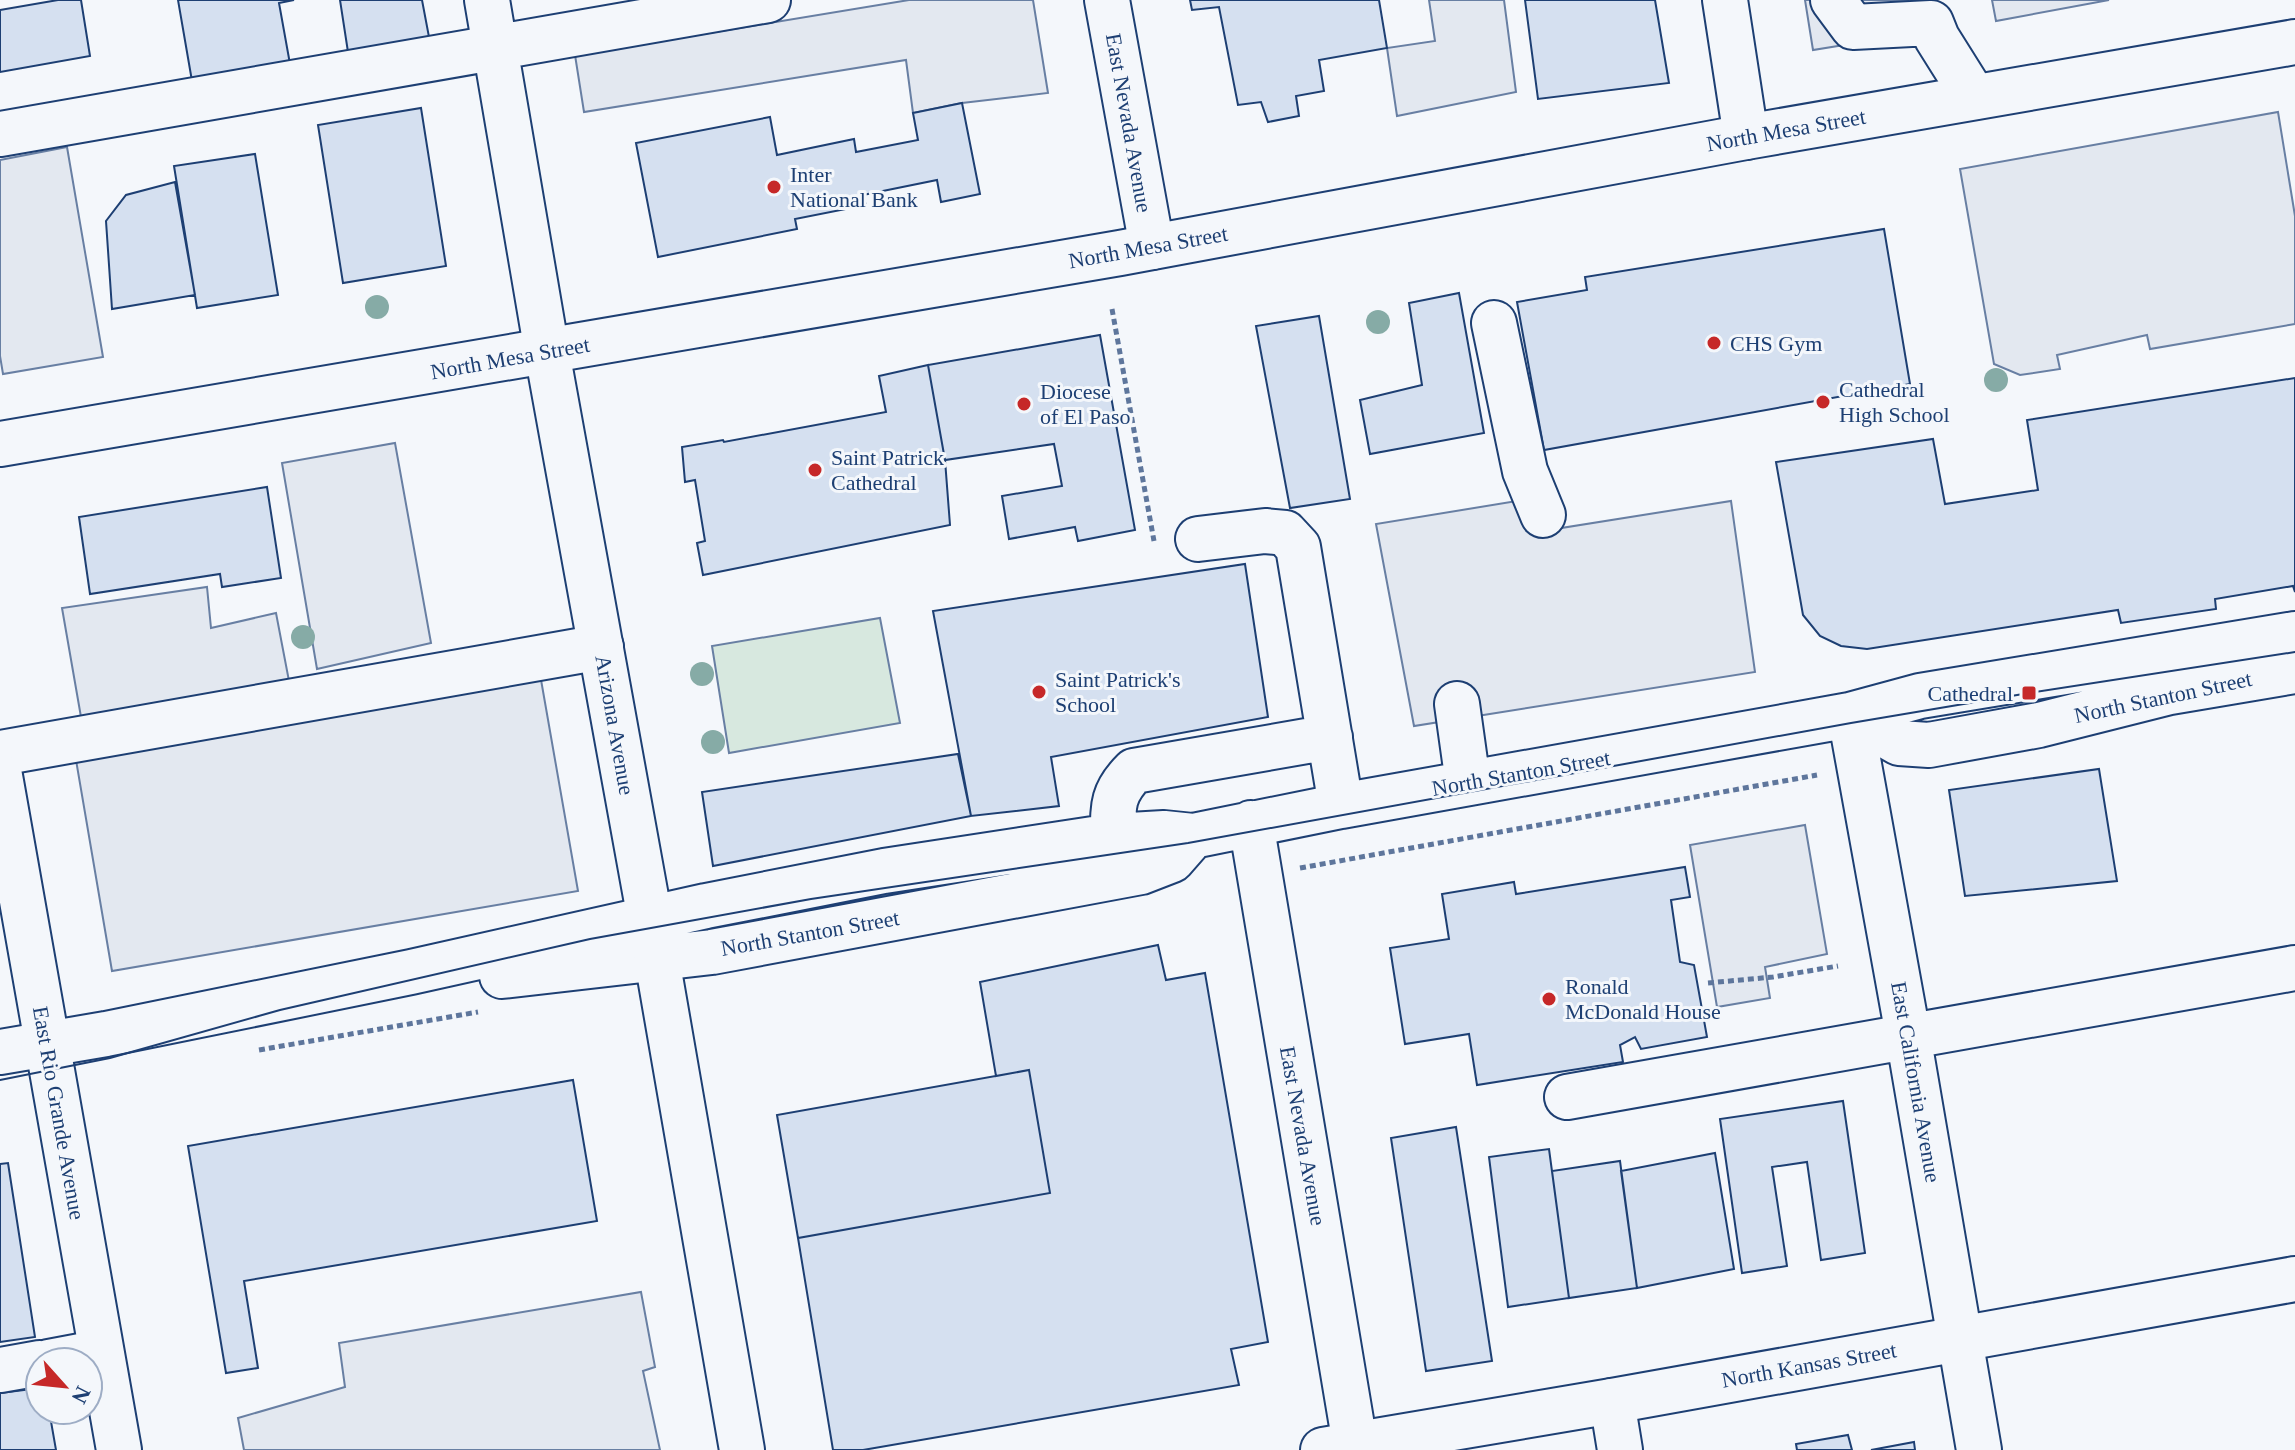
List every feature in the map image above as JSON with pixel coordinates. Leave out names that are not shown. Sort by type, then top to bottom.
[{"type":"street","name":"Arizona Avenue","points":[[487,0],[742,1450]]},
{"type":"street","points":[[0,134],[768,0]]},
{"type":"street","name":"East Nevada Avenue","points":[[1107,0],[1152,247]]},
{"type":"street","points":[[1725,0],[1746,137]]},
{"type":"street","points":[[1833,0],[1853,27],[1931,23],[1974,97]]},
{"type":"street","name":"North Mesa Street","points":[[0,444],[1152,247],[1746,137],[2295,42]]},
{"type":"street","points":[[1494,323],[1525,471],[1543,515]]},
{"type":"street","points":[[1198,539],[1265,531],[1285,533],[1298,547],[1341,806]]},
{"type":"street","name":"North Stanton Street","points":[[0,1052],[106,1034],[411,972],[463,980],[653,939],[884,871],[1113,836],[1164,833],[1193,836],[1341,806],[1850,715],[1920,696],[2295,634]]},
{"type":"street","points":[[0,753],[601,647]]},
{"type":"street","name":"North Stanton Street","points":[[1850,715],[1899,743],[1929,745],[2039,725],[2170,692],[2295,671]]},
{"type":"street","points":[[1457,704],[1468,783]]},
{"type":"street","name":"East California Avenue","points":[[1850,715],[1979,1450]]},
{"type":"street","points":[[1113,836],[1113,811],[1118,788],[1134,771],[1330,737]]},
{"type":"street","name":"East Rio Grande Avenue","points":[[0,776],[100,1346]]},
{"type":"street","name":"East Nevada Avenue","points":[[1251,823],[1345,1448]]},
{"type":"street","name":"North Stanton Street","points":[[653,939],[727,949],[1141,872],[1172,860],[1193,836]]},
{"type":"street","points":[[1567,1097],[2295,968]]},
{"type":"street","name":"North Kansas Street","points":[[1345,1448],[2295,1279]]},
{"type":"street","points":[[0,1370],[24,1366]]},
{"type":"street","name":"East Rio Grande Avenue","points":[[104,1368],[119,1450]]},
{"type":"street","points":[[1612,1401],[1620,1450]]},
{"type":"path","points":[[1112,309],[1155,547]]},
{"type":"path","points":[[1708,983],[1773,977],[1838,966]]},
{"type":"shaded area","points":[[909,0],[1033,0],[1048,93],[962,103],[913,113],[906,60],[584,112],[575,55]]},
{"type":"shaded area","points":[[1429,0],[1504,0],[1516,92],[1397,116],[1387,48],[1435,41]]},
{"type":"shaded area","points":[[1805,0],[1908,0],[1912,34],[1813,50]]},
{"type":"shaded area","points":[[1992,0],[2109,0],[1996,21]]},
{"type":"shaded area","points":[[2278,112],[2295,216],[2295,324],[2150,349],[2147,335],[2057,355],[2060,369],[2020,375],[1994,364],[1960,169]]},
{"type":"shaded area","points":[[67,147],[103,357],[3,374],[0,356],[0,160]]},
{"type":"shaded area","points":[[395,443],[431,643],[317,669],[282,463]]},
{"type":"shaded area","points":[[1554,495],[1561,528],[1731,501],[1755,672],[1414,726],[1376,524]]},
{"type":"shaded area","points":[[207,587],[211,628],[276,613],[289,681],[81,717],[62,608]]},
{"type":"shaded area","points":[[880,618],[900,723],[729,753],[712,646]]},
{"type":"shaded area","points":[[540,674],[578,891],[112,971],[76,760]]},
{"type":"shaded area","points":[[1805,825],[1827,954],[1765,967],[1770,998],[1717,1007],[1690,845]]},
{"type":"shaded area","points":[[641,1292],[655,1367],[643,1371],[660,1450],[244,1450],[238,1418],[345,1387],[339,1343]]},
{"type":"building","points":[[58,0],[81,0],[90,56],[0,72],[0,10]]},
{"type":"building","points":[[178,0],[294,0],[279,3],[290,64],[192,81]]},
{"type":"building","points":[[340,0],[422,0],[429,37],[348,52]]},
{"type":"building","points":[[1190,0],[1379,0],[1387,48],[1319,60],[1324,91],[1296,96],[1299,116],[1268,122],[1261,102],[1238,105],[1219,7],[1192,10]]},
{"type":"building","points":[[1525,0],[1655,0],[1669,83],[1538,99]]},
{"type":"building","name":"Inter National Bank","points":[[962,103],[980,194],[941,202],[937,180],[863,195],[866,205],[795,219],[797,229],[658,257],[636,143],[770,117],[777,155],[854,139],[856,152],[918,140],[913,113]]},
{"type":"building","points":[[421,108],[446,266],[343,283],[318,125]]},
{"type":"building","points":[[255,154],[278,295],[197,308],[174,166]]},
{"type":"building","points":[[175,182],[195,295],[112,309],[106,221],[126,195]]},
{"type":"building","name":"CHS Gym","points":[[1884,229],[1910,384],[1544,450],[1517,302],[1587,290],[1585,277]]},
{"type":"building","points":[[1459,293],[1484,433],[1370,454],[1360,400],[1422,385],[1409,303]]},
{"type":"building","points":[[1319,316],[1350,499],[1290,508],[1256,326]]},
{"type":"building","name":"Diocese of El Paso","points":[[1100,335],[1135,530],[1078,541],[1075,527],[1009,539],[1002,496],[1062,486],[1054,444],[945,460],[928,365]]},
{"type":"building","name":"Saint Patrick Cathedral","points":[[928,365],[945,460],[950,525],[703,575],[697,543],[705,541],[695,480],[685,482],[682,447],[886,412],[879,376]]},
{"type":"building","points":[[2295,378],[2295,592],[2293,586],[2215,599],[2216,609],[2121,623],[2118,610],[1867,649],[1841,646],[1820,636],[1803,615],[1776,462],[1933,439],[1945,504],[2038,490],[2027,420]]},
{"type":"building","points":[[267,487],[281,578],[222,587],[220,574],[90,594],[79,517]]},
{"type":"building","points":[[1245,564],[1268,717],[1051,757],[1059,806],[971,816],[933,611]]},
{"type":"building","points":[[958,754],[971,816],[713,866],[702,792]]},
{"type":"building","points":[[2099,769],[2117,881],[1965,896],[1949,790]]},
{"type":"building","name":"Ronald McDonald House","points":[[1685,867],[1690,897],[1671,900],[1680,962],[1694,965],[1707,1037],[1641,1049],[1635,1037],[1620,1045],[1623,1062],[1477,1085],[1469,1034],[1405,1044],[1390,948],[1449,939],[1442,894],[1514,882],[1516,894]]},
{"type":"building","points":[[1158,945],[1166,980],[1205,973],[1268,1342],[1231,1349],[1239,1385],[863,1450],[833,1450],[798,1238],[1050,1193],[1029,1070],[996,1076],[980,982]]},
{"type":"building","points":[[1029,1070],[1050,1193],[798,1238],[777,1115]]},
{"type":"building","points":[[573,1080],[597,1221],[244,1281],[258,1368],[226,1373],[188,1146]]},
{"type":"building","points":[[1843,1101],[1865,1253],[1821,1260],[1807,1162],[1772,1167],[1787,1266],[1742,1273],[1720,1119]]},
{"type":"building","points":[[1456,1127],[1492,1361],[1426,1371],[1391,1138]]},
{"type":"building","points":[[1549,1149],[1569,1298],[1508,1307],[1489,1157]]},
{"type":"building","points":[[1715,1153],[1734,1269],[1637,1288],[1621,1171]]},
{"type":"building","points":[[1620,1161],[1637,1288],[1569,1298],[1552,1171]]},
{"type":"building","points":[[8,1163],[35,1337],[0,1342],[0,1164]]},
{"type":"building","points":[[24,1390],[24,1426],[52,1426],[56,1450],[0,1450],[0,1393]]},
{"type":"building","points":[[1848,1435],[1852,1450],[1797,1450],[1796,1444]]},
{"type":"building","points":[[1914,1442],[1915,1450],[1871,1450]]},
{"type":"tram line","points":[[0,1080],[110,1058],[280,1010],[590,939],[811,899],[1188,843],[1851,723],[2295,652]]},
{"type":"place","name":"Inter National Bank","points":[[774,187]]},
{"type":"place","name":"CHS Gym","points":[[1714,343]]},
{"type":"place","name":"Cathedral High School","points":[[1823,402]]},
{"type":"place","name":"Diocese of El Paso","points":[[1024,404]]},
{"type":"place","name":"Saint Patrick Cathedral","points":[[815,470]]},
{"type":"place","name":"Saint Patrick's School","points":[[1039,692]]},
{"type":"place","name":"Cathedral","points":[[2029,693]]},
{"type":"place","name":"Ronald McDonald House","points":[[1549,999]]}]
